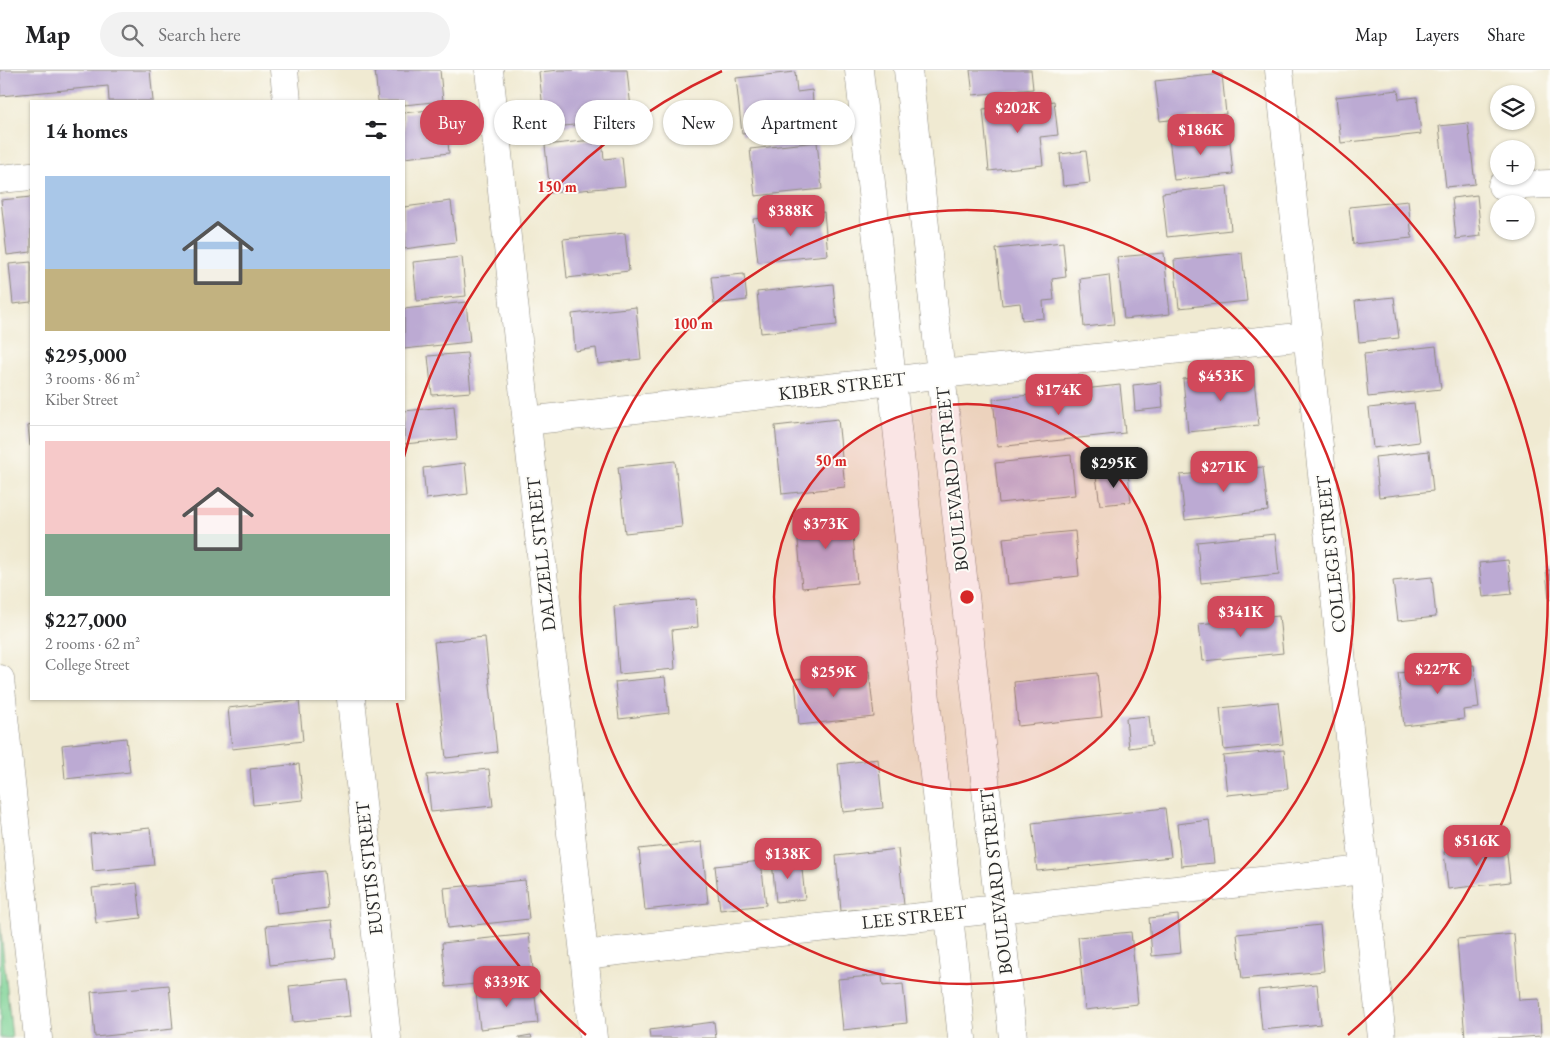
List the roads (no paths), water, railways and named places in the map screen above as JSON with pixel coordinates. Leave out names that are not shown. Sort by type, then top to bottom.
[{"type":"street","points":[[284,70],[287,100]]},
{"type":"street","name":"DALZELL STREET","points":[[489,70],[593,1038]]},
{"type":"street","points":[[859,70],[962,1038]]},
{"type":"street","name":"BOULEVARD STREET","points":[[908,70],[1013,1038]]},
{"type":"street","name":"COLLEGE STREET","points":[[1279,70],[1382,1038]]},
{"type":"street","points":[[0,179],[30,176]]},
{"type":"street","points":[[1502,186],[1550,184]]},
{"type":"street","name":"KIBER STREET","points":[[526,421],[941,374],[1307,336]]},
{"type":"street","points":[[0,679],[8,819],[38,1038]]},
{"type":"street","name":"EUSTIS STREET","points":[[351,700],[387,1038]]},
{"type":"street","name":"LEE STREET","points":[[584,955],[999,908],[1364,870]]}]
